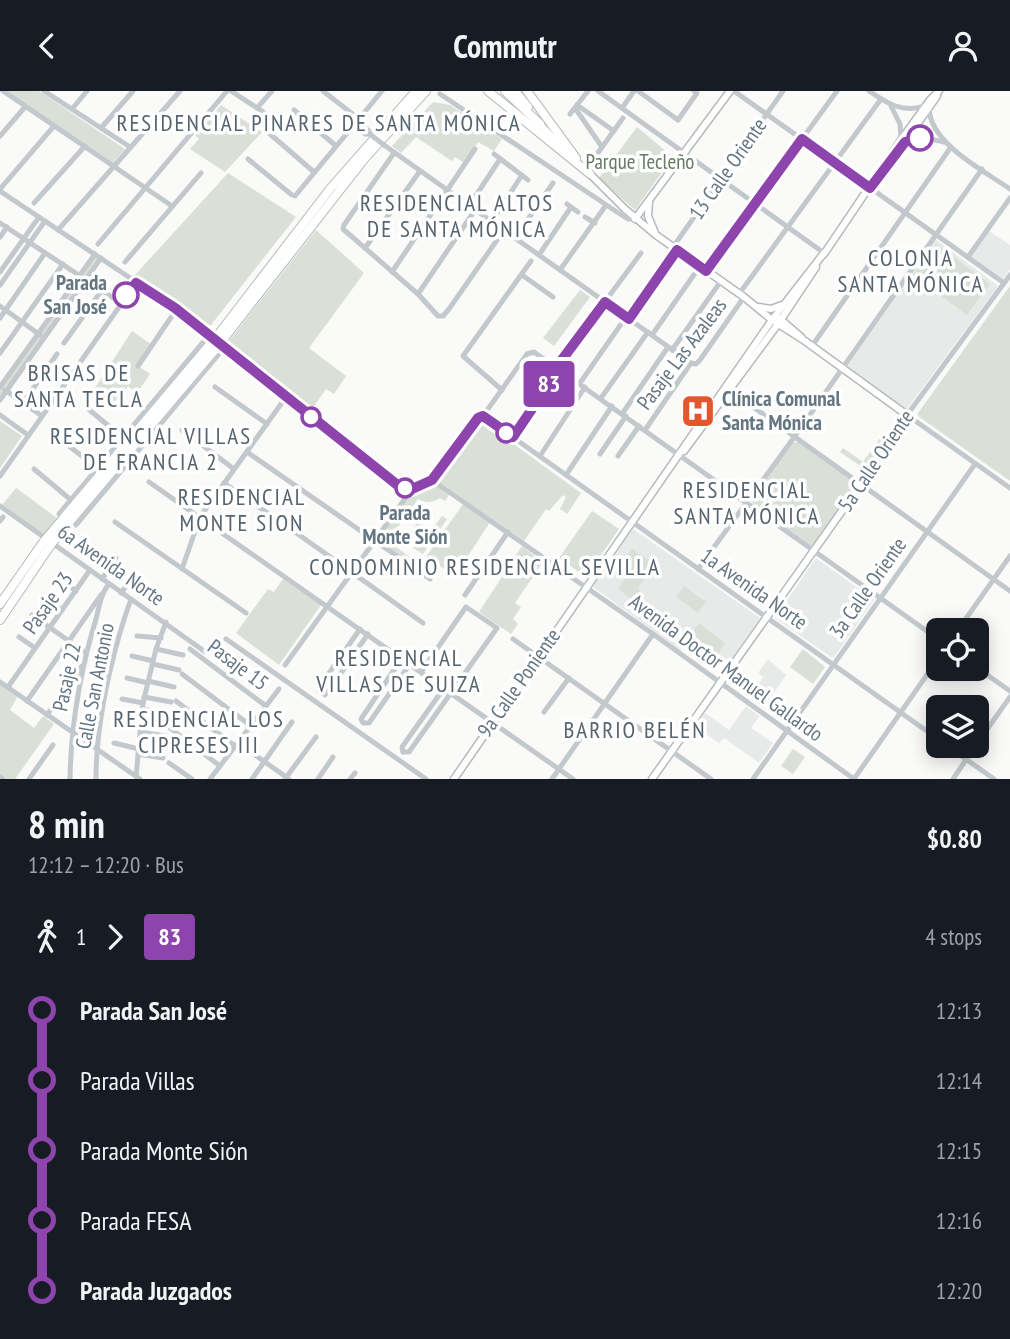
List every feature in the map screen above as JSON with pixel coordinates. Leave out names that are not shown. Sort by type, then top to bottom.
[{"type":"highway","points":[[0,604],[221,331],[330,189],[416,91]]},
{"type":"highway","points":[[0,620],[50,540],[214,351],[337,193],[426,91]]},
{"type":"highway","points":[[488,91],[590,174]]},
{"type":"highway","points":[[505,91],[540,124]]},
{"type":"highway","points":[[515,91],[540,124]]},
{"type":"highway","points":[[527,91],[580,164]]},
{"type":"highway","points":[[406,112],[436,92]]},
{"type":"main road","name":"13 Calle Oriente","points":[[635,219],[732,91]]},
{"type":"main road","points":[[727,389],[939,91]]},
{"type":"main road","points":[[540,124],[635,219],[907,415]]},
{"type":"main road","points":[[651,196],[648,211],[656,235]]},
{"type":"main road","points":[[727,389],[767,328],[776,320],[784,304],[824,253]]},
{"type":"main road","points":[[755,306],[771,309],[784,304]]},
{"type":"main road","points":[[755,306],[765,318],[767,328]]},
{"type":"main road","name":"9a Calle Poniente","points":[[454,779],[680,455],[689,447],[727,389]]},
{"type":"main road","name":"5a Calle Oriente","points":[[652,779],[907,415]]},
{"type":"street","points":[[3,91],[173,206]]},
{"type":"street","points":[[44,91],[130,148]]},
{"type":"street","points":[[72,109],[88,91]]},
{"type":"street","points":[[101,128],[133,91]]},
{"type":"street","points":[[58,230],[180,91]]},
{"type":"street","points":[[98,244],[229,91],[274,119]]},
{"type":"street","points":[[257,108],[272,91]]},
{"type":"street","points":[[323,91],[365,134],[691,363]]},
{"type":"street","points":[[570,114],[588,91]]},
{"type":"street","points":[[598,91],[824,253]]},
{"type":"street","points":[[622,108],[636,91],[678,120],[697,93],[694,91]]},
{"type":"street","points":[[647,98],[652,91]]},
{"type":"street","points":[[732,91],[1004,283]]},
{"type":"street","name":"13 Calle Oriente","points":[[540,456],[582,385],[720,179],[783,91]]},
{"type":"street","points":[[601,398],[754,204],[837,91]]},
{"type":"street","points":[[869,91],[891,106],[906,109],[927,107],[930,118],[944,142]]},
{"type":"street","points":[[248,159],[294,196],[379,92]]},
{"type":"street","points":[[436,92],[617,212],[628,219],[635,219]]},
{"type":"street","name":"Pasaje Las Azaleas","points":[[645,430],[691,363],[696,364],[700,360],[788,227],[881,99]]},
{"type":"street","points":[[576,106],[614,131]]},
{"type":"street","points":[[576,106],[602,147]]},
{"type":"street","points":[[891,106],[900,124],[903,141],[925,137],[944,142],[1010,189]]},
{"type":"street","points":[[0,136],[25,107]]},
{"type":"street","points":[[294,110],[336,146]]},
{"type":"street","points":[[592,161],[623,118]]},
{"type":"street","points":[[54,127],[0,190],[176,310],[400,487],[412,489]]},
{"type":"street","points":[[270,134],[314,172]]},
{"type":"street","points":[[34,203],[85,146]]},
{"type":"street","points":[[812,346],[951,147]]},
{"type":"street","points":[[392,272],[475,149]]},
{"type":"street","points":[[394,153],[343,229],[418,294],[438,316],[443,316],[449,309],[504,230]]},
{"type":"street","points":[[494,154],[528,180]]},
{"type":"street","points":[[469,205],[500,159]]},
{"type":"street","points":[[698,569],[982,169]]},
{"type":"street","points":[[365,249],[420,171]]},
{"type":"street","points":[[125,262],[201,173]]},
{"type":"street","points":[[492,221],[522,175]]},
{"type":"street","points":[[515,238],[553,183]]},
{"type":"street","points":[[968,257],[1010,198]]},
{"type":"street","points":[[539,255],[569,206],[578,212]]},
{"type":"street","points":[[561,270],[604,208]]},
{"type":"street","points":[[418,294],[475,210]]},
{"type":"street","points":[[0,272],[39,217]]},
{"type":"street","points":[[585,217],[595,223]]},
{"type":"street","points":[[0,285],[45,221]]},
{"type":"street","points":[[0,222],[121,303]]},
{"type":"street","points":[[0,237],[7,227]]},
{"type":"street","points":[[0,318],[3,308],[46,253]]},
{"type":"street","points":[[513,437],[558,368],[641,253]]},
{"type":"street","points":[[42,416],[0,387],[95,254]]},
{"type":"street","points":[[0,400],[101,258]]},
{"type":"street","points":[[502,390],[463,356],[531,261]]},
{"type":"street","points":[[0,353],[63,264]]},
{"type":"street","points":[[522,275],[553,297]]},
{"type":"street","name":"5a Calle Oriente","points":[[907,415],[1010,275]]},
{"type":"street","points":[[600,454],[670,348],[720,281]]},
{"type":"street","points":[[0,476],[136,283]]},
{"type":"street","points":[[64,343],[102,290]]},
{"type":"street","points":[[3,308],[45,338]]},
{"type":"street","points":[[138,366],[176,310]]},
{"type":"street","points":[[59,514],[210,336]]},
{"type":"street","points":[[76,525],[223,347]]},
{"type":"street","points":[[285,665],[412,489],[432,480],[478,418],[483,416],[527,354],[534,352],[926,631]]},
{"type":"street","points":[[23,403],[57,354]]},
{"type":"street","points":[[215,387],[267,424]]},
{"type":"street","points":[[727,389],[1010,591]]},
{"type":"street","points":[[182,569],[200,517],[286,397]]},
{"type":"street","points":[[86,407],[123,438]]},
{"type":"street","points":[[566,475],[612,407]]},
{"type":"street","points":[[0,415],[28,435]]},
{"type":"street","points":[[907,415],[1010,488]]},
{"type":"street","name":"1a Avenida Norte","points":[[483,416],[926,731]]},
{"type":"street","points":[[618,456],[639,426]]},
{"type":"street","points":[[182,430],[234,469]]},
{"type":"street","points":[[60,439],[97,468]]},
{"type":"street","points":[[247,452],[430,579]]},
{"type":"street","name":"3a Calle Oriente","points":[[753,779],[975,464]]},
{"type":"street","points":[[34,469],[71,500]]},
{"type":"street","name":"Avenida Doctor Manuel Gallardo","points":[[432,480],[653,634],[854,779]]},
{"type":"street","points":[[149,482],[573,779]]},
{"type":"street","points":[[224,483],[279,521]]},
{"type":"street","name":"6a Avenida Norte","points":[[0,506],[90,570],[107,586],[166,622],[204,651]]},
{"type":"street","points":[[115,522],[246,613]]},
{"type":"street","points":[[288,527],[422,623]]},
{"type":"street","points":[[465,595],[508,532]]},
{"type":"street","points":[[966,618],[1010,556]]},
{"type":"street","points":[[102,579],[116,558]]},
{"type":"street","name":"Pasaje 23","points":[[8,687],[90,570]]},
{"type":"street","points":[[56,577],[76,591]]},
{"type":"street","points":[[121,593],[132,577]]},
{"type":"street","points":[[27,701],[107,586]]},
{"type":"street","name":"Pasaje 22","points":[[70,779],[72,732],[86,653],[107,586]]},
{"type":"street","points":[[43,597],[62,610]]},
{"type":"street","name":"Calle San Antonio","points":[[96,779],[96,748],[115,649],[131,600]]},
{"type":"street","points":[[421,672],[466,607],[497,628],[410,752],[403,752],[402,747],[444,688]]},
{"type":"street","points":[[32,615],[86,653]]},
{"type":"street","points":[[138,778],[143,703],[156,649],[166,622]]},
{"type":"street","points":[[360,629],[320,686],[321,694],[325,695],[330,689],[368,634]]},
{"type":"street","points":[[552,779],[653,634]]},
{"type":"street","points":[[137,636],[161,638]]},
{"type":"street","points":[[19,637],[36,648]]},
{"type":"street","points":[[226,639],[426,779]]},
{"type":"street","points":[[513,639],[711,779]]},
{"type":"street","points":[[156,649],[183,655]]},
{"type":"street","name":"Pasaje 15","points":[[190,649],[266,706]]},
{"type":"street","points":[[132,656],[180,672],[251,726]]},
{"type":"street","points":[[402,658],[361,719],[363,723],[369,723],[410,664]]},
{"type":"street","points":[[47,715],[84,664]]},
{"type":"street","points":[[854,779],[926,676]]},
{"type":"street","points":[[989,676],[1010,691]]},
{"type":"street","points":[[127,678],[174,687]]},
{"type":"street","points":[[544,712],[569,678]]},
{"type":"street","points":[[0,682],[138,778]]},
{"type":"street","points":[[210,779],[279,689]]},
{"type":"street","points":[[989,727],[1010,697]]},
{"type":"street","points":[[122,699],[143,703],[169,713]]},
{"type":"street","points":[[143,703],[174,701],[287,778],[316,737]]},
{"type":"street","points":[[118,721],[165,736]]},
{"type":"street","points":[[252,779],[292,722]]},
{"type":"street","points":[[170,728],[220,766]]},
{"type":"street","points":[[114,743],[163,758]]},
{"type":"street","points":[[29,779],[53,745]]},
{"type":"street","points":[[318,779],[333,757]]},
{"type":"street","points":[[963,758],[994,779]]},
{"type":"street","points":[[953,779],[966,760]]},
{"type":"street","points":[[169,763],[192,779]]},
{"type":"street","points":[[350,779],[355,773]]},
{"type":"shaded area","points":[[989,231],[1010,245],[1010,269],[1003,279],[971,257]]},
{"type":"shaded area","points":[[935,239],[998,286],[906,410],[847,367]]},
{"type":"shaded area","points":[[633,529],[760,618],[727,666],[689,638],[680,651],[593,587]]},
{"type":"shaded area","points":[[816,558],[874,600],[834,657],[775,618]]},
{"type":"shaded area","points":[[768,659],[786,675],[763,708],[749,698],[763,677],[758,673]]},
{"type":"shaded area","points":[[746,706],[759,716],[751,728],[773,743],[759,763],[724,738],[719,743],[696,727],[705,713],[729,730]]},
{"type":"green space","points":[[5,91],[39,91],[125,149],[113,163]]},
{"type":"green space","points":[[433,102],[450,105],[502,139],[494,151],[478,142],[463,162],[455,157],[452,161],[416,137],[401,153],[392,146]]},
{"type":"green space","points":[[221,105],[262,132],[225,172],[190,149],[199,139],[195,135]]},
{"type":"green space","name":"Parque Tecleño","points":[[637,127],[673,157],[635,210],[599,178]]},
{"type":"green space","points":[[228,173],[296,217],[207,330],[135,275]]},
{"type":"green space","points":[[316,230],[364,273],[309,348],[346,376],[334,394],[326,389],[310,412],[225,346]]},
{"type":"green space","points":[[936,244],[990,284],[967,315],[913,275]]},
{"type":"green space","points":[[93,256],[100,261],[0,400],[0,387]]},
{"type":"green space","points":[[1010,286],[1010,481],[918,416],[918,413]]},
{"type":"green space","points":[[580,290],[590,297],[554,346],[543,338]]},
{"type":"green space","points":[[132,331],[152,345],[138,366],[150,374],[137,393],[128,386],[114,402],[95,388]]},
{"type":"green space","points":[[0,421],[22,436],[0,468]]},
{"type":"green space","points":[[482,421],[581,493],[567,514],[560,509],[566,497],[563,495],[549,511],[546,509],[524,541],[438,481]]},
{"type":"green space","points":[[880,438],[885,441],[865,469],[840,452],[843,448],[863,462]]},
{"type":"green space","points":[[799,441],[856,482],[857,487],[816,546],[810,546],[753,505],[751,499],[790,444]]},
{"type":"green space","points":[[433,482],[449,495],[445,501],[440,498],[429,502],[418,499],[388,541],[419,564],[416,568],[377,540],[413,492]]},
{"type":"green space","points":[[16,488],[57,518],[44,535],[2,505]]},
{"type":"green space","points":[[463,504],[490,522],[455,576],[426,557]]},
{"type":"green space","points":[[592,511],[619,529],[586,577],[559,558]]},
{"type":"green space","points":[[442,516],[447,519],[423,554],[413,548],[418,541],[409,535],[417,523],[431,531]]},
{"type":"green space","points":[[522,546],[543,562],[515,603],[521,607],[513,619],[518,624],[511,634],[479,612]]},
{"type":"green space","points":[[632,549],[655,564],[633,600],[618,589],[625,579],[615,573]]},
{"type":"green space","points":[[283,579],[321,605],[279,665],[236,633],[268,589],[274,592]]},
{"type":"green space","points":[[684,586],[706,602],[698,613],[676,597]]},
{"type":"green space","points":[[699,623],[725,643],[717,655],[689,637]]},
{"type":"green space","points":[[803,649],[825,667],[813,684],[790,667]]},
{"type":"green space","points":[[0,684],[17,697],[10,710],[34,728],[43,716],[54,724],[15,779],[7,779],[0,774]]},
{"type":"green space","points":[[793,749],[805,757],[793,774],[781,766]]},
{"type":"bus line","name":"83","points":[[126,295],[136,283],[175,308],[400,487],[412,489],[432,480],[478,418],[483,416],[513,437],[555,375],[561,361],[605,302],[629,319],[677,250],[706,271],[802,139],[870,188],[905,142],[920,138]]},
{"type":"place","name":"Parada San José","points":[[126,295]]},
{"type":"place","name":"Clínica Comunal Santa Mónica","points":[[698,411]]},
{"type":"place","name":"Parada Monte Sión","points":[[405,488]]},
{"type":"district","name":"RESIDENCIAL PINARES DE SANTA MÓNICA","points":[[319,123]]},
{"type":"district","name":"RESIDENCIAL ALTOS DE SANTA MÓNICA","points":[[457,216]]},
{"type":"district","name":"COLONIA SANTA MÓNICA","points":[[911,271]]},
{"type":"district","name":"BRISAS DE SANTA TECLA","points":[[79,386]]},
{"type":"district","name":"RESIDENCIAL VILLAS DE FRANCIA 2","points":[[151,449]]},
{"type":"district","name":"RESIDENCIAL SANTA MÓNICA","points":[[747,503]]},
{"type":"district","name":"RESIDENCIAL MONTE SION","points":[[242,510]]},
{"type":"district","name":"CONDOMINIO RESIDENCIAL SEVILLA","points":[[485,567]]},
{"type":"district","name":"RESIDENCIAL VILLAS DE SUIZA","points":[[399,671]]},
{"type":"district","name":"BARRIO BELÉN","points":[[635,730]]},
{"type":"district","name":"RESIDENCIAL LOS CIPRESES III","points":[[199,732]]}]
